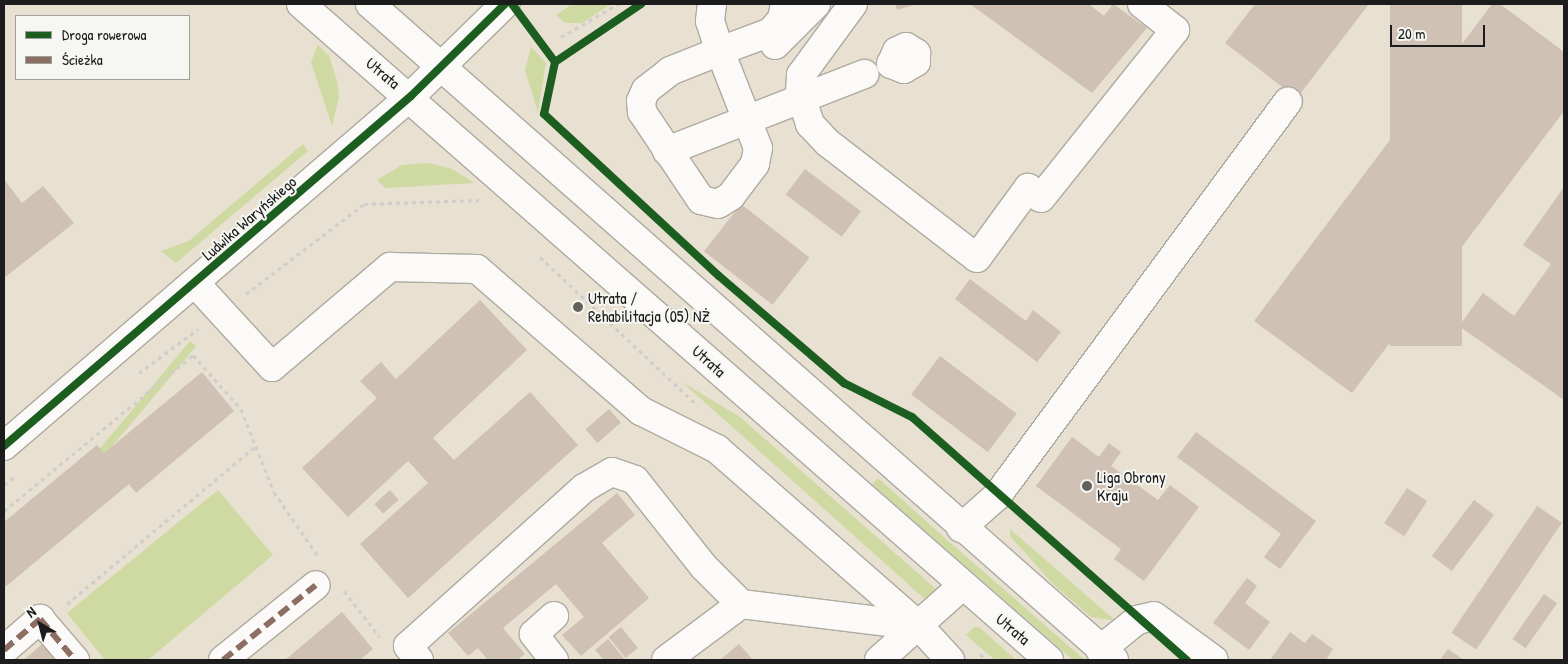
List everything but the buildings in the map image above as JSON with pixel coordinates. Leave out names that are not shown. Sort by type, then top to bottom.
[{"type":"main road","name":"Utrata","points":[[301,4],[411,96],[962,586],[1049,660]]},
{"type":"main road","points":[[370,4],[442,64],[961,528],[1107,655],[1137,620],[1154,616],[1214,660]]},
{"type":"main road","name":"Ludwika Waryńskiego","points":[[4,446],[411,96],[505,4]]},
{"type":"main road","points":[[712,4],[710,21],[722,58],[758,148],[755,164],[731,196],[718,204],[701,200],[667,152],[642,112],[646,90],[660,83],[670,71],[722,58],[777,34],[816,4]]},
{"type":"main road","points":[[777,34],[785,4]]},
{"type":"main road","points":[[853,4],[801,75],[802,98],[810,124],[828,143],[977,258],[1028,188],[1041,198],[1175,30],[1142,4]]},
{"type":"main road","points":[[667,152],[865,74],[874,81],[881,78],[891,64]]},
{"type":"main road","points":[[961,528],[997,496],[1288,102]]},
{"type":"main road","points":[[195,283],[272,367],[390,267],[477,269],[641,411],[717,449],[919,626],[961,654]]},
{"type":"main road","points":[[419,660],[408,646],[584,488],[612,472],[635,480],[704,567],[741,604],[919,626]]},
{"type":"main road","points":[[223,660],[326,578]]},
{"type":"main road","points":[[879,660],[962,586]]},
{"type":"main road","points":[[666,660],[741,604]]},
{"type":"main road","points":[[554,616],[534,634],[554,660]]},
{"type":"main road","points":[[4,650],[40,619],[75,660]]},
{"type":"path","points":[[561,37],[618,4]]},
{"type":"path","points":[[131,380],[364,204],[480,200],[488,207]]},
{"type":"path","points":[[538,255],[698,405]]},
{"type":"path","points":[[4,511],[193,355],[241,409],[274,492],[326,578],[382,640]]},
{"type":"path","points":[[45,625],[91,581],[255,447]]},
{"type":"path","points":[[4,485],[19,472]]},
{"type":"path","points":[[961,654],[986,660]]},
{"type":"green space","points":[[572,4],[611,4],[582,23],[565,23],[556,15]]},
{"type":"green space","points":[[318,45],[329,56],[337,81],[339,97],[332,126],[311,62]]},
{"type":"green space","points":[[531,47],[546,63],[538,112],[525,70]]},
{"type":"green space","points":[[303,144],[308,151],[176,263],[161,251],[189,241]]},
{"type":"green space","points":[[429,163],[452,169],[474,183],[385,188],[377,180],[402,165]]},
{"type":"green space","points":[[190,341],[196,346],[41,531],[35,526]]},
{"type":"green space","points":[[682,382],[740,417],[936,589],[926,600]]},
{"type":"green space","points":[[878,478],[1085,660],[1073,660],[914,521],[872,484]]},
{"type":"green space","points":[[218,490],[273,555],[148,660],[105,660],[67,613]]},
{"type":"green space","points":[[1010,529],[1116,621],[1091,617],[1053,584],[1010,536]]},
{"type":"green space","points":[[974,627],[979,627],[1016,660],[995,660],[966,635]]},
{"type":"marked path","points":[[223,660],[316,585]]},
{"type":"marked path","points":[[4,650],[40,619],[75,660]]},
{"type":"cycle path","points":[[4,446],[411,96],[505,4]]},
{"type":"cycle path","points":[[512,4],[555,62],[641,4]]},
{"type":"cycle path","points":[[555,62],[544,114],[719,276],[844,383],[912,417],[1187,660]]},
{"type":"place","name":"Utrata / Rehabilitacja (05) NŻ","points":[[578,307]]},
{"type":"place","name":"Liga Obrony Kraju","points":[[1087,486]]}]
